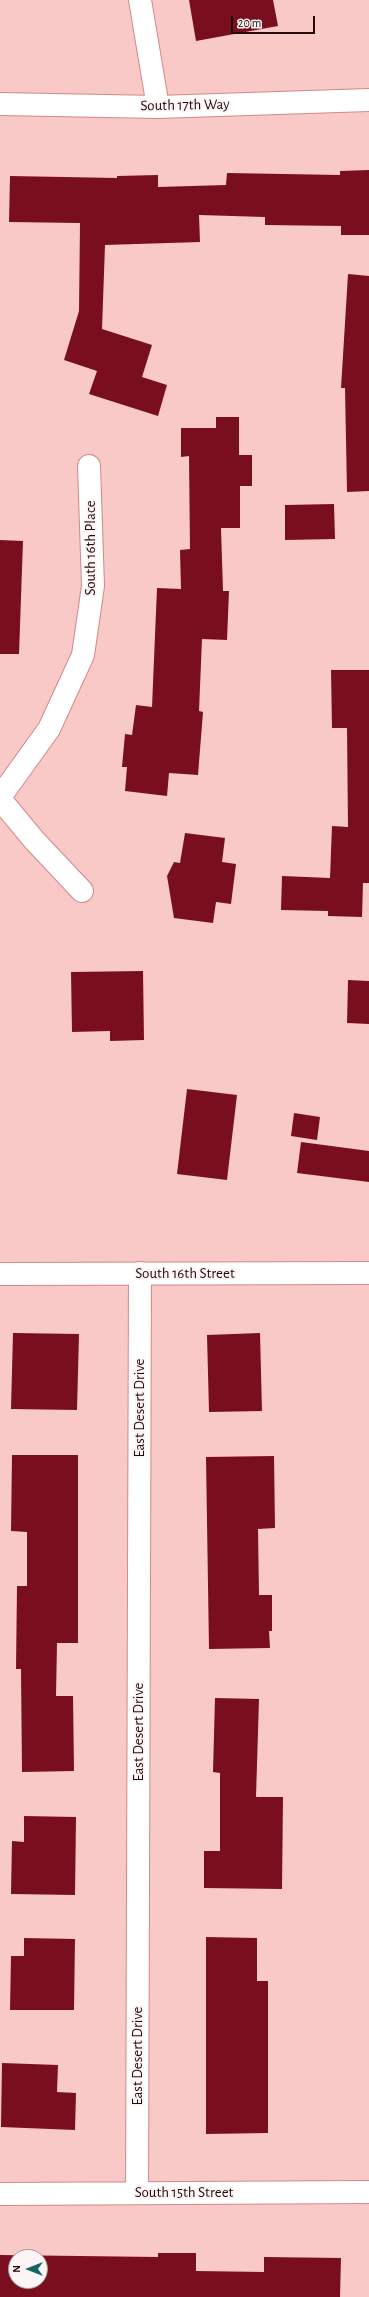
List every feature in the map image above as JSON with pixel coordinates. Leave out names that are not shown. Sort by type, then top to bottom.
[{"type":"street","points":[[140,0],[158,107]]},
{"type":"street","name":"South 17th Way","points":[[0,104],[158,107],[369,100]]},
{"type":"street","name":"South 16th Place","points":[[82,891],[34,840],[0,798],[49,730],[83,655],[93,586],[89,466]]},
{"type":"street","name":"East Desert Drive","points":[[136,2192],[140,1273]]},
{"type":"street","name":"South 16th Street","points":[[0,1274],[369,1273]]},
{"type":"street","name":"South 15th Street","points":[[0,2194],[136,2192],[369,2192]]},
{"type":"building","points":[[189,0],[273,0],[278,26],[196,41]]},
{"type":"building","points":[[369,170],[369,235],[341,235],[341,226],[265,225],[265,217],[199,215],[200,242],[105,245],[102,329],[152,345],[142,377],[167,385],[158,416],[89,394],[97,371],[64,360],[79,311],[80,223],[9,222],[10,176],[117,178],[117,176],[158,175],[158,187],[226,185],[227,173],[340,175],[340,171]]},
{"type":"building","points":[[348,274],[369,276],[369,491],[347,492],[345,388],[341,388]]},
{"type":"building","points":[[216,417],[239,417],[239,455],[252,455],[252,486],[240,486],[240,528],[221,528],[223,591],[229,591],[227,640],[202,639],[199,711],[203,712],[198,775],[169,773],[167,796],[125,791],[127,767],[122,767],[125,734],[132,735],[136,705],[152,707],[157,588],[181,589],[180,550],[190,549],[189,456],[181,457],[181,428],[216,428]]},
{"type":"building","points":[[334,504],[335,539],[285,540],[285,505]]},
{"type":"building","points":[[0,540],[23,541],[19,654],[0,654]]},
{"type":"building","points":[[331,670],[369,670],[369,883],[363,883],[362,917],[328,916],[328,911],[281,910],[282,876],[330,878],[332,826],[348,827],[347,728],[332,728]]},
{"type":"building","points":[[185,833],[225,838],[222,862],[236,864],[231,904],[216,902],[213,923],[174,918],[167,876],[174,862],[180,863]]},
{"type":"building","points":[[143,971],[144,1040],[110,1041],[110,1031],[72,1032],[71,972]]},
{"type":"building","points":[[348,980],[369,981],[369,1024],[347,1023]]},
{"type":"building","points":[[187,1089],[237,1095],[227,1180],[177,1174]]},
{"type":"building","points":[[294,1113],[320,1117],[317,1140],[291,1136]]},
{"type":"building","points":[[301,1142],[369,1151],[369,1182],[297,1173]]},
{"type":"building","points":[[13,1333],[79,1334],[77,1410],[11,1409]]},
{"type":"building","points":[[260,1333],[262,1411],[209,1412],[207,1335]]},
{"type":"building","points":[[12,1455],[78,1455],[78,1643],[57,1643],[56,1696],[73,1696],[74,1771],[22,1772],[21,1669],[16,1669],[17,1586],[27,1586],[27,1532],[11,1531]]},
{"type":"building","points":[[274,1456],[275,1528],[258,1529],[259,1595],[272,1595],[272,1631],[269,1631],[270,1648],[209,1649],[206,1457]]},
{"type":"building","points":[[215,1698],[259,1699],[256,1797],[283,1797],[282,1889],[204,1888],[204,1851],[220,1851],[220,1773],[213,1772]]},
{"type":"building","points":[[24,1816],[76,1817],[75,1895],[11,1894],[12,1841],[24,1842]]},
{"type":"building","points":[[206,1937],[257,1938],[257,1981],[268,1981],[268,2133],[206,2134]]},
{"type":"building","points":[[24,1938],[75,1939],[74,2010],[10,2010],[11,1956],[24,1956]]},
{"type":"building","points":[[2,2063],[58,2065],[57,2092],[76,2093],[75,2130],[1,2127]]},
{"type":"building","points":[[158,2253],[196,2253],[196,2271],[264,2272],[264,2257],[341,2258],[340,2297],[0,2297],[0,2255],[8,2255],[8,2289],[48,2289],[48,2256],[158,2257]]}]
